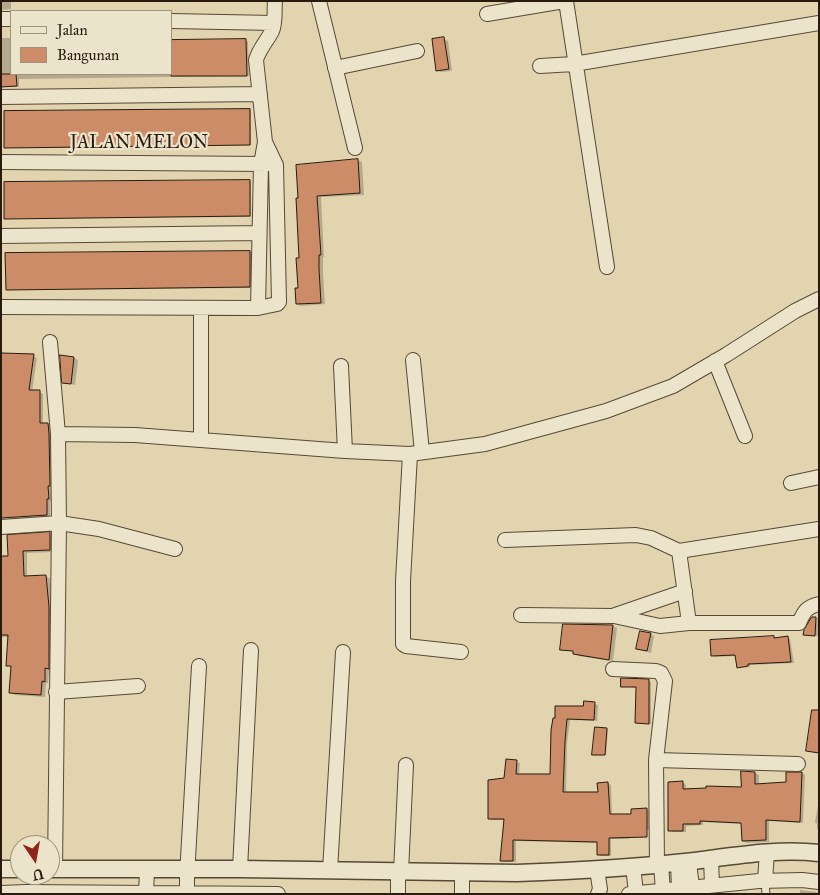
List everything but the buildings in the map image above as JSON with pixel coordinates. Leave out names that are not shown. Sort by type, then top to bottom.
[{"type":"street","points":[[258,308],[261,164],[265,142],[256,60],[258,51],[272,31],[275,1]]},
{"type":"street","points":[[319,1],[355,148]]},
{"type":"street","points":[[487,14],[565,1],[607,267]]},
{"type":"street","points":[[172,21],[274,23]]},
{"type":"street","points":[[540,66],[574,64],[819,23]]},
{"type":"street","points":[[335,68],[417,51]]},
{"type":"street","points":[[1,97],[260,94]]},
{"type":"street","points":[[1,307],[258,308],[275,306],[278,302],[276,165],[265,142]]},
{"type":"street","name":"JALAN MELON","points":[[1,162],[276,165]]},
{"type":"street","points":[[1,236],[259,233]]},
{"type":"street","points":[[58,434],[135,434],[345,451],[416,453],[485,444],[606,411],[673,386],[795,311],[819,299]]},
{"type":"street","points":[[201,308],[202,440]]},
{"type":"street","points":[[50,342],[58,434],[59,523],[54,835]]},
{"type":"street","points":[[413,360],[416,453],[403,581],[403,644],[406,646],[460,652]]},
{"type":"street","points":[[715,361],[746,436]]},
{"type":"street","points":[[341,366],[345,451]]},
{"type":"street","points":[[791,483],[819,478]]},
{"type":"street","points":[[1,528],[59,523],[109,532],[175,549]]},
{"type":"street","points":[[505,540],[636,535],[651,538],[679,551],[819,528]]},
{"type":"street","points":[[679,551],[689,623]]},
{"type":"street","points":[[614,616],[685,591]]},
{"type":"street","points":[[521,615],[614,616],[660,626],[689,623],[799,624],[804,611],[812,605],[819,604]]},
{"type":"street","points":[[240,869],[252,650]]},
{"type":"street","points":[[330,870],[343,652]]},
{"type":"street","points":[[187,882],[199,666]]},
{"type":"street","points":[[613,669],[656,671],[661,674],[664,681],[656,760],[661,876]]},
{"type":"street","points":[[56,692],[138,686]]},
{"type":"street","points":[[656,760],[798,764]]},
{"type":"street","points":[[399,884],[406,765]]},
{"type":"street","points":[[1,893],[146,892],[240,869],[330,870],[399,884],[462,885],[518,873],[598,883],[633,883],[661,876],[712,873],[767,856],[806,851],[819,852]]},
{"type":"street","points":[[766,884],[767,856]]},
{"type":"street","points":[[60,869],[147,872],[187,882],[276,894]]},
{"type":"street","points":[[146,892],[147,872]]},
{"type":"street","points":[[633,883],[661,876],[712,873],[766,884],[802,880],[819,882]]}]
